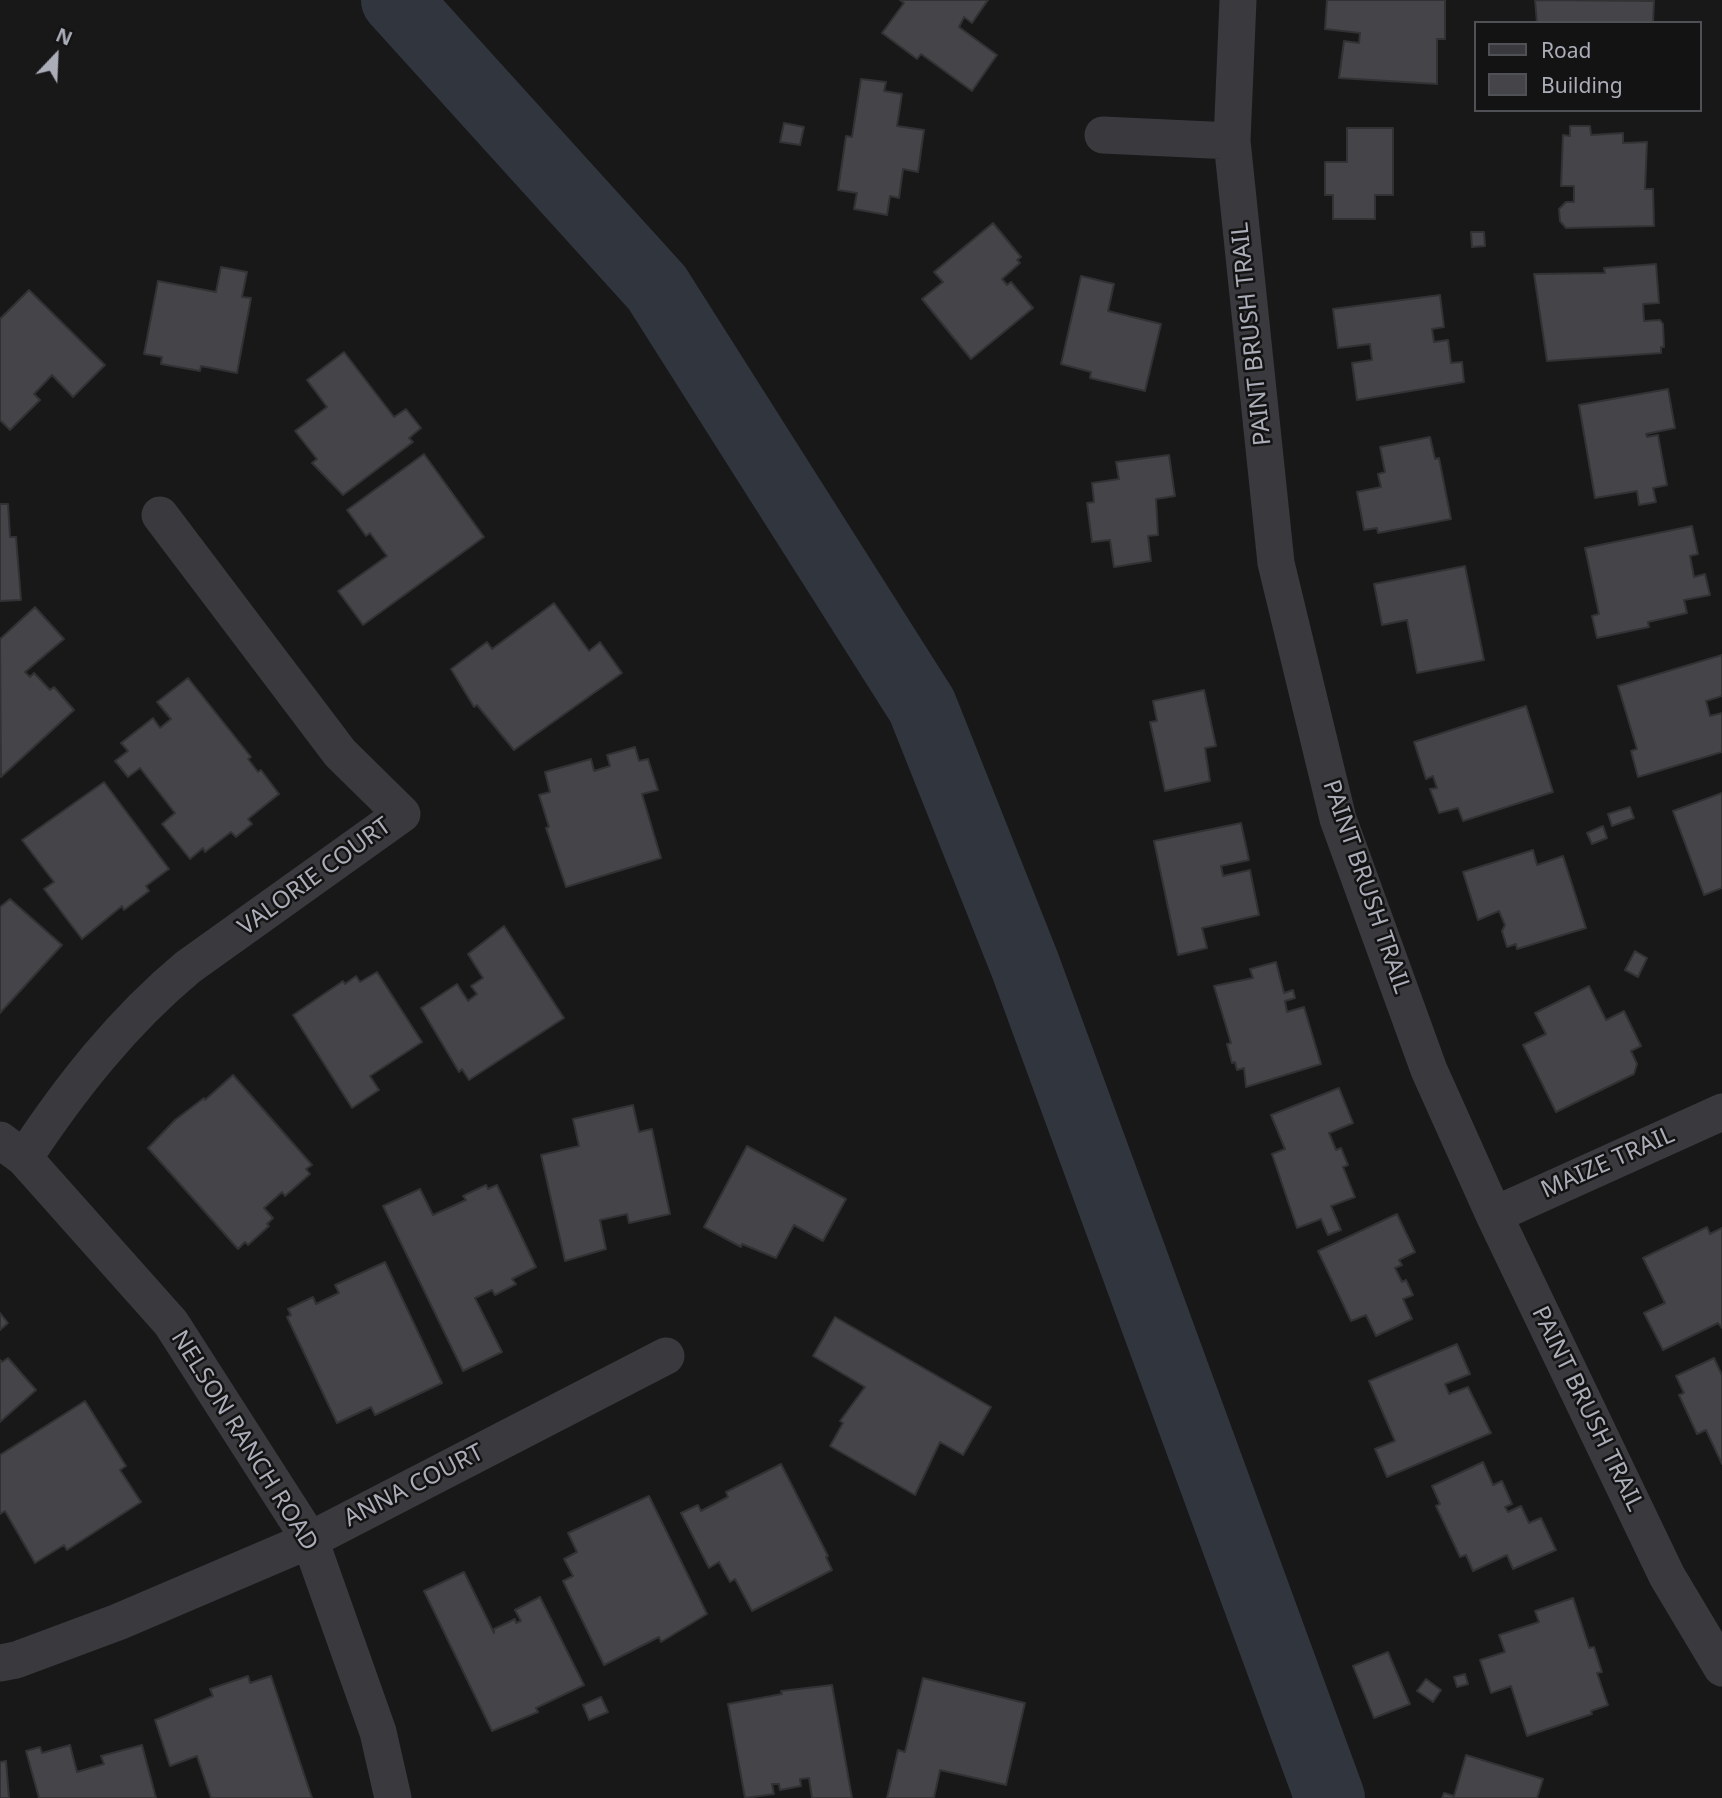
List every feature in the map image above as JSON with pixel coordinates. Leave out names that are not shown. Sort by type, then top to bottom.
[{"type":"street","name":"PAINT BRUSH TRAIL","points":[[1238,0],[1232,141],[1276,563],[1338,819],[1429,1070],[1494,1215],[1667,1576],[1722,1668]]},
{"type":"street","points":[[1102,135],[1232,141]]},
{"type":"street","name":"VALORIE COURT","points":[[12,1149],[58,1107],[127,1022],[187,967],[402,814],[340,753],[160,515]]},
{"type":"street","name":"MAIZE TRAIL","points":[[1494,1215],[1722,1112]]},
{"type":"street","name":"NELSON RANCH ROAD","points":[[12,1149],[171,1323],[310,1540],[378,1732],[393,1798]]},
{"type":"street","name":"ANNA COURT","points":[[0,1662],[16,1660],[118,1622],[310,1540],[666,1356]]},
{"type":"building","points":[[900,0],[988,0],[972,23],[964,17],[959,27],[997,55],[972,91],[921,54],[917,59],[882,33],[904,3]]},
{"type":"building","points":[[1327,0],[1445,0],[1445,39],[1437,39],[1437,84],[1339,78],[1344,41],[1359,43],[1360,33],[1325,29]]},
{"type":"building","points":[[1535,0],[1654,1],[1653,21],[1537,21]]},
{"type":"building","points":[[861,79],[886,82],[884,91],[902,94],[897,126],[924,130],[918,172],[903,169],[899,198],[890,196],[887,215],[854,209],[857,193],[838,190],[846,136],[852,137]]},
{"type":"building","points":[[784,123],[804,127],[800,145],[780,142]]},
{"type":"building","points":[[1570,126],[1590,126],[1591,135],[1623,133],[1623,143],[1647,142],[1645,189],[1653,189],[1654,226],[1566,228],[1560,221],[1559,209],[1566,202],[1574,202],[1574,186],[1561,186],[1563,135],[1570,136]]},
{"type":"building","points":[[1347,128],[1393,128],[1393,195],[1375,195],[1375,219],[1333,219],[1333,195],[1325,195],[1325,162],[1347,162]]},
{"type":"building","points":[[993,223],[1021,257],[1017,260],[1020,263],[1002,279],[1007,285],[1011,282],[1033,308],[971,359],[922,299],[943,282],[934,272]]},
{"type":"building","points":[[1471,232],[1484,232],[1485,246],[1472,247]]},
{"type":"building","points":[[1656,264],[1659,303],[1643,304],[1644,321],[1660,320],[1663,324],[1664,347],[1661,347],[1661,353],[1547,361],[1534,274],[1605,273],[1604,268]]},
{"type":"building","points":[[221,267],[247,272],[242,297],[251,298],[237,373],[201,366],[200,371],[161,364],[162,357],[144,354],[158,281],[216,292]]},
{"type":"building","points":[[1081,276],[1114,284],[1108,311],[1161,324],[1145,391],[1090,378],[1091,372],[1061,364]]},
{"type":"building","points":[[29,290],[105,365],[73,397],[52,375],[34,394],[40,400],[10,430],[0,420],[0,319]]},
{"type":"building","points":[[1440,295],[1444,327],[1432,329],[1434,342],[1448,340],[1451,363],[1462,362],[1464,382],[1357,400],[1352,363],[1372,360],[1370,344],[1338,348],[1333,309]]},
{"type":"building","points":[[344,352],[394,417],[406,409],[421,428],[409,438],[413,442],[343,495],[312,463],[317,459],[295,431],[327,407],[307,380]]},
{"type":"building","points":[[1668,389],[1675,428],[1646,434],[1647,437],[1658,435],[1667,485],[1653,488],[1656,502],[1639,505],[1637,491],[1595,498],[1579,405]]},
{"type":"building","points":[[1430,437],[1435,459],[1439,458],[1451,519],[1378,533],[1377,528],[1364,530],[1357,492],[1381,487],[1378,474],[1385,472],[1380,447]]},
{"type":"building","points":[[424,454],[484,537],[363,625],[338,591],[387,556],[370,533],[366,536],[347,510]]},
{"type":"building","points":[[1169,455],[1175,496],[1156,499],[1158,535],[1148,536],[1151,561],[1114,567],[1110,540],[1092,542],[1087,503],[1094,502],[1092,483],[1119,479],[1116,462]]},
{"type":"building","points":[[0,504],[8,504],[10,537],[16,537],[21,600],[0,601]]},
{"type":"building","points":[[1692,526],[1698,554],[1690,556],[1694,577],[1705,574],[1710,595],[1684,600],[1687,613],[1648,622],[1649,627],[1597,638],[1592,616],[1599,614],[1585,548]]},
{"type":"building","points":[[1465,566],[1484,660],[1417,673],[1407,620],[1382,625],[1374,584]]},
{"type":"building","points":[[554,603],[589,651],[600,642],[622,673],[514,750],[477,705],[474,707],[451,669],[487,642],[492,649]]},
{"type":"building","points":[[35,607],[64,639],[25,672],[30,677],[34,673],[50,690],[54,687],[74,710],[1,777],[0,639]]},
{"type":"building","points":[[1722,655],[1722,696],[1706,701],[1710,716],[1722,713],[1722,752],[1638,777],[1631,751],[1637,749],[1618,686]]},
{"type":"building","points":[[188,678],[251,757],[248,759],[258,772],[261,770],[279,794],[248,819],[252,824],[236,837],[231,832],[205,852],[203,848],[190,859],[162,824],[175,813],[140,768],[128,777],[115,761],[128,751],[121,743],[153,718],[160,728],[171,719],[157,702]]},
{"type":"building","points":[[1204,690],[1216,746],[1205,748],[1210,781],[1165,791],[1150,722],[1157,721],[1153,701]]},
{"type":"building","points":[[1526,706],[1553,792],[1463,821],[1458,808],[1439,813],[1430,789],[1437,788],[1433,776],[1426,779],[1414,742]]},
{"type":"building","points":[[635,747],[639,761],[648,759],[658,790],[642,794],[661,858],[566,887],[546,828],[549,827],[539,795],[550,792],[545,772],[591,759],[594,771],[610,766],[607,755]]},
{"type":"building","points":[[104,782],[169,869],[146,886],[149,891],[124,910],[122,906],[82,939],[44,889],[54,882],[22,840]]},
{"type":"building","points":[[1722,793],[1722,888],[1704,895],[1673,811]]},
{"type":"building","points":[[1630,807],[1634,818],[1612,826],[1608,814]]},
{"type":"building","points":[[1241,823],[1249,860],[1221,866],[1223,876],[1250,870],[1259,915],[1202,928],[1207,948],[1178,955],[1154,841]]},
{"type":"building","points":[[1603,826],[1607,838],[1592,844],[1587,833]]},
{"type":"building","points":[[1533,850],[1537,865],[1563,856],[1586,928],[1517,949],[1516,944],[1507,947],[1502,931],[1505,925],[1499,911],[1478,920],[1463,872]]},
{"type":"building","points":[[10,899],[62,945],[0,1013],[0,907]]},
{"type":"building","points":[[504,926],[564,1018],[469,1080],[462,1069],[459,1072],[421,1008],[457,984],[468,1001],[477,994],[471,986],[483,978],[468,954]]},
{"type":"building","points":[[1635,951],[1647,958],[1638,977],[1625,970]]},
{"type":"building","points":[[1276,962],[1284,993],[1293,990],[1295,998],[1285,1001],[1287,1012],[1304,1007],[1321,1064],[1246,1087],[1244,1068],[1237,1070],[1235,1062],[1232,1063],[1227,1044],[1231,1043],[1214,986],[1253,978],[1250,969]]},
{"type":"building","points":[[377,972],[422,1042],[370,1076],[379,1090],[352,1108],[293,1015],[343,981],[345,984],[356,976],[360,982]]},
{"type":"building","points":[[1589,986],[1606,1020],[1624,1011],[1641,1046],[1631,1051],[1637,1064],[1634,1074],[1556,1112],[1523,1045],[1546,1034],[1535,1013]]},
{"type":"building","points":[[233,1075],[312,1165],[306,1169],[310,1174],[285,1196],[282,1192],[264,1208],[273,1218],[267,1224],[269,1226],[248,1245],[245,1242],[238,1249],[148,1148],[175,1120],[204,1098],[205,1100]]},
{"type":"building","points":[[1339,1088],[1353,1123],[1329,1133],[1336,1150],[1341,1148],[1348,1165],[1343,1167],[1355,1197],[1331,1206],[1341,1230],[1328,1235],[1321,1219],[1297,1228],[1272,1154],[1285,1149],[1271,1115]]},
{"type":"building","points":[[633,1105],[639,1132],[652,1129],[670,1214],[629,1223],[627,1214],[600,1220],[606,1249],[565,1261],[541,1155],[579,1146],[573,1119]]},
{"type":"building","points":[[747,1146],[846,1199],[823,1241],[794,1225],[776,1258],[742,1244],[741,1247],[704,1227]]},
{"type":"building","points":[[486,1185],[488,1189],[497,1185],[536,1267],[512,1279],[516,1284],[495,1295],[492,1290],[475,1298],[502,1352],[463,1371],[383,1206],[420,1189],[433,1215],[466,1200],[463,1196]]},
{"type":"building","points":[[1397,1214],[1415,1252],[1399,1260],[1402,1265],[1395,1268],[1402,1282],[1406,1280],[1413,1295],[1403,1299],[1412,1319],[1376,1336],[1366,1315],[1351,1321],[1318,1251]]},
{"type":"building","points":[[1707,1227],[1710,1234],[1722,1228],[1722,1328],[1718,1323],[1663,1350],[1644,1313],[1665,1303],[1643,1258]]},
{"type":"building","points":[[385,1262],[442,1383],[375,1415],[371,1407],[337,1423],[287,1317],[291,1315],[288,1309],[313,1297],[316,1304],[339,1293],[335,1285]]},
{"type":"building","points":[[0,1313],[8,1323],[0,1330]]},
{"type":"building","points":[[835,1317],[991,1407],[963,1455],[940,1442],[915,1495],[830,1446],[843,1423],[840,1421],[865,1387],[813,1356]]},
{"type":"building","points":[[1457,1344],[1470,1374],[1445,1384],[1449,1394],[1468,1387],[1491,1433],[1387,1477],[1375,1449],[1395,1441],[1369,1381]]},
{"type":"building","points":[[8,1358],[36,1390],[0,1422],[0,1360],[2,1362]]},
{"type":"building","points":[[1714,1358],[1722,1375],[1722,1464],[1706,1430],[1697,1434],[1679,1395],[1684,1393],[1676,1376]]},
{"type":"building","points":[[85,1401],[126,1466],[120,1470],[141,1502],[67,1550],[64,1545],[35,1563],[5,1511],[0,1514],[0,1455]]},
{"type":"building","points":[[1483,1462],[1493,1485],[1502,1481],[1512,1504],[1505,1507],[1508,1512],[1521,1506],[1529,1523],[1541,1518],[1556,1550],[1513,1569],[1507,1555],[1473,1571],[1466,1555],[1460,1557],[1436,1506],[1440,1504],[1432,1486]]},
{"type":"building","points":[[781,1464],[828,1556],[826,1557],[832,1570],[752,1611],[735,1579],[730,1582],[719,1562],[709,1568],[681,1513],[698,1505],[701,1511],[728,1497],[726,1492]]},
{"type":"building","points":[[649,1496],[707,1614],[661,1642],[659,1637],[604,1665],[563,1581],[573,1576],[564,1559],[577,1552],[568,1533]]},
{"type":"building","points":[[464,1572],[494,1633],[494,1629],[515,1619],[516,1623],[521,1621],[515,1610],[540,1597],[584,1685],[536,1708],[538,1712],[492,1731],[424,1591]]},
{"type":"building","points":[[1573,1598],[1589,1648],[1594,1647],[1602,1672],[1597,1673],[1608,1705],[1591,1711],[1592,1714],[1527,1736],[1511,1686],[1491,1693],[1480,1660],[1505,1652],[1499,1635],[1539,1622],[1535,1611]]},
{"type":"building","points":[[1388,1652],[1410,1704],[1374,1718],[1353,1666]]},
{"type":"building","points":[[1465,1674],[1468,1684],[1457,1687],[1454,1677]]},
{"type":"building","points":[[248,1676],[250,1683],[271,1676],[312,1798],[211,1798],[197,1756],[170,1766],[155,1720],[213,1696],[210,1689]]},
{"type":"building","points":[[923,1678],[1025,1703],[1006,1785],[940,1770],[934,1798],[887,1798],[898,1750],[905,1752]]},
{"type":"building","points":[[1426,1679],[1441,1690],[1433,1702],[1417,1691]]},
{"type":"building","points":[[832,1685],[852,1798],[812,1798],[809,1778],[800,1779],[801,1786],[780,1790],[779,1784],[772,1784],[774,1794],[745,1798],[728,1704],[782,1694],[781,1691]]},
{"type":"building","points":[[601,1697],[608,1712],[589,1720],[583,1705]]},
{"type":"building","points":[[70,1745],[77,1772],[104,1764],[101,1756],[142,1745],[156,1798],[39,1798],[26,1751],[40,1747],[42,1753]]},
{"type":"building","points":[[1466,1755],[1543,1779],[1537,1798],[1442,1798],[1444,1793],[1454,1796]]},
{"type":"building","points":[[6,1761],[9,1798],[0,1798],[0,1762]]},
{"type":"waterway","points":[[396,0],[657,288],[922,706],[1025,965],[1330,1798]]}]
